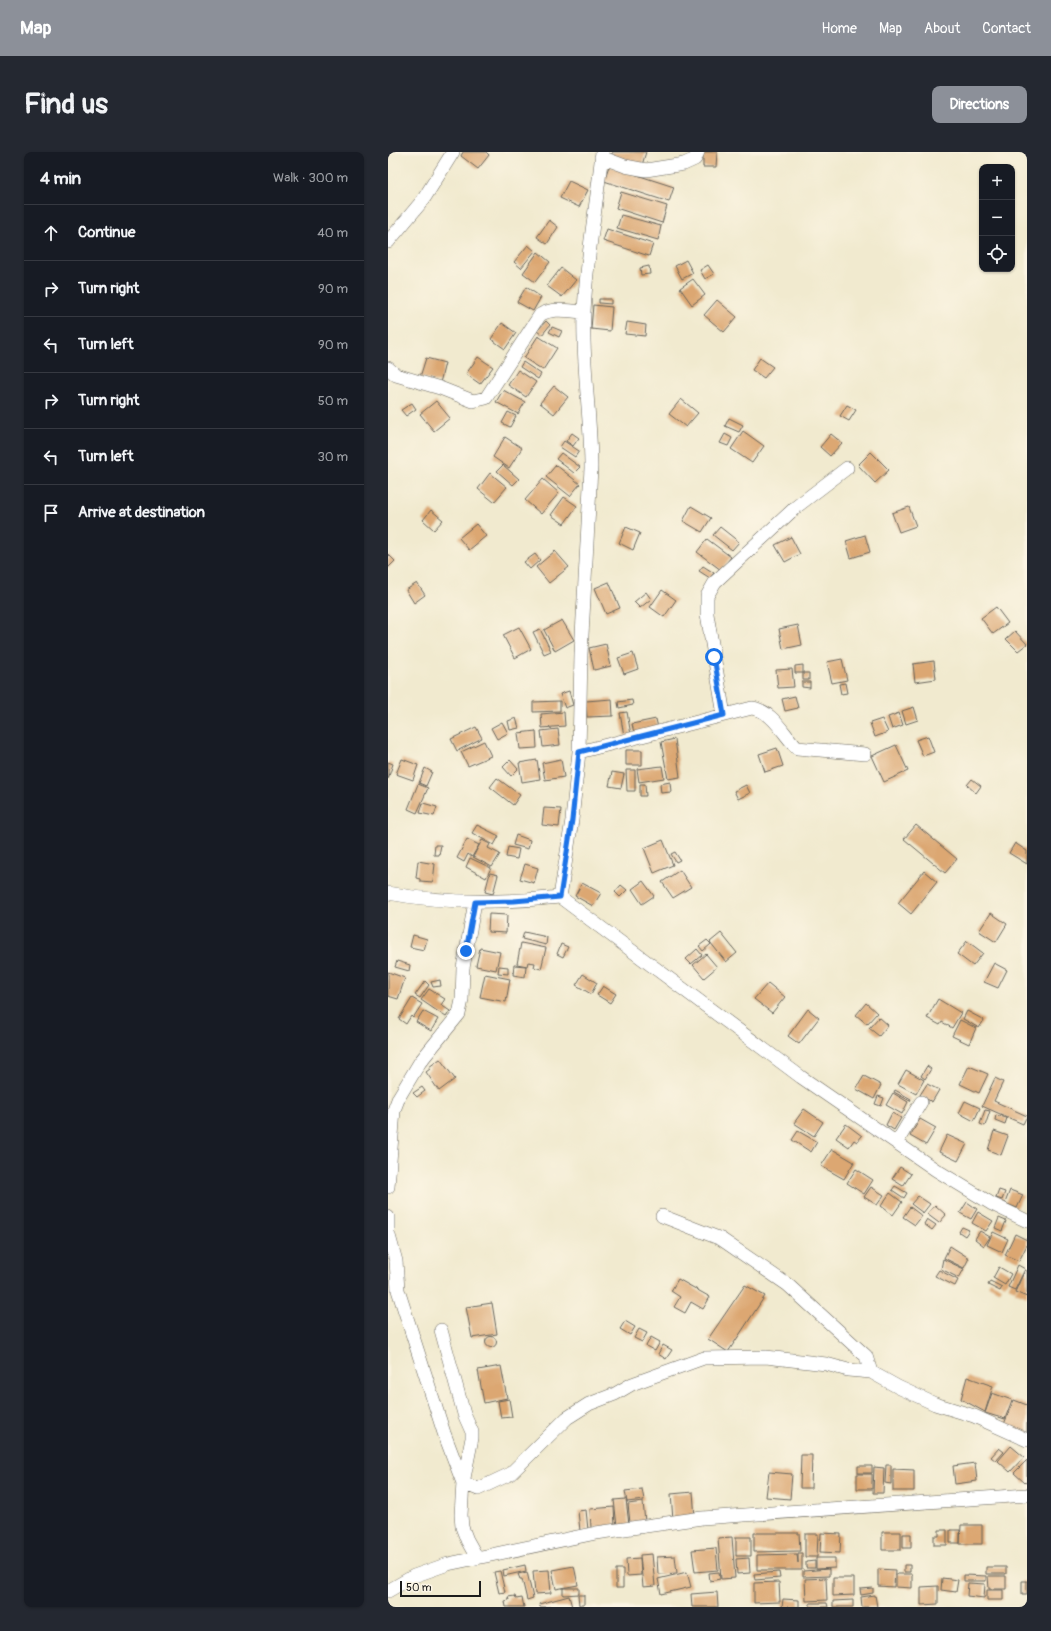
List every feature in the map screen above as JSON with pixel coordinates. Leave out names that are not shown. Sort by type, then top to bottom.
[{"type":"street","points":[[388,242],[423,200],[453,152]]},
{"type":"street","points":[[560,897],[572,820],[579,752],[591,468],[591,441],[584,361],[584,312],[601,154],[626,166],[646,170],[684,164],[695,159],[698,152]]},
{"type":"street","points":[[388,368],[396,375],[440,388],[473,401],[480,400],[486,398],[540,315],[546,311],[552,310],[584,312]]},
{"type":"street","points":[[724,715],[707,614],[706,596],[715,582],[796,507],[847,468]]},
{"type":"street","points":[[579,752],[752,708],[760,709],[769,715],[797,748],[865,754]]},
{"type":"street","points":[[388,893],[475,902],[514,901],[560,897],[801,1076],[896,1142],[957,1184],[992,1204],[1027,1221]]},
{"type":"street","points":[[388,1187],[394,1110],[399,1097],[420,1062],[459,1014],[462,1000],[463,968],[475,902]]},
{"type":"street","points":[[896,1142],[921,1102]]},
{"type":"street","points":[[662,1216],[721,1239],[788,1285],[866,1356],[871,1372]]},
{"type":"street","points":[[388,1217],[388,1232],[396,1261],[398,1290],[444,1432],[463,1484]]},
{"type":"street","points":[[442,1330],[464,1414],[472,1432],[463,1484],[460,1514],[462,1527],[467,1540],[477,1558]]},
{"type":"street","points":[[463,1484],[478,1489],[510,1474],[567,1418],[632,1384],[704,1358],[766,1357],[826,1364],[848,1370],[871,1372],[898,1387],[935,1404],[974,1416],[1027,1440]]},
{"type":"street","points":[[388,1591],[414,1576],[448,1564],[596,1533],[702,1518],[1027,1495]]},
{"type":"building","points":[[463,152],[486,152],[489,155],[478,169],[461,156]]},
{"type":"building","points":[[613,152],[646,152],[642,165],[611,155]]},
{"type":"building","points":[[703,152],[717,152],[716,167],[703,167]]},
{"type":"building","points":[[609,166],[674,187],[669,202],[604,181]]},
{"type":"building","points":[[569,181],[588,190],[579,207],[560,198]]},
{"type":"building","points":[[621,192],[667,206],[662,223],[616,208]]},
{"type":"building","points":[[621,215],[661,226],[658,240],[617,228]]},
{"type":"building","points":[[549,220],[558,227],[547,244],[537,237]]},
{"type":"building","points":[[607,229],[653,244],[649,256],[603,241]]},
{"type":"building","points":[[528,245],[535,251],[521,268],[514,262]]},
{"type":"building","points":[[538,252],[550,262],[535,282],[523,273]]},
{"type":"building","points":[[686,260],[693,273],[682,279],[675,266]]},
{"type":"building","points":[[708,265],[714,274],[705,279],[700,270]]},
{"type":"building","points":[[649,266],[650,274],[641,275],[640,268]]},
{"type":"building","points":[[561,268],[576,280],[562,297],[547,286]]},
{"type":"building","points":[[693,279],[705,295],[692,305],[680,288]]},
{"type":"building","points":[[526,287],[541,297],[533,311],[517,302]]},
{"type":"building","points":[[599,299],[611,299],[611,304],[599,303]]},
{"type":"building","points":[[717,300],[737,317],[724,332],[704,315]]},
{"type":"building","points":[[593,305],[612,307],[610,331],[591,329]]},
{"type":"building","points":[[546,321],[550,325],[542,335],[537,331]]},
{"type":"building","points":[[627,322],[646,325],[645,336],[625,334]]},
{"type":"building","points":[[502,323],[516,333],[505,349],[491,339]]},
{"type":"building","points":[[552,327],[562,331],[559,337],[549,332]]},
{"type":"building","points":[[538,336],[557,348],[543,370],[524,358]]},
{"type":"building","points":[[478,357],[493,367],[480,384],[466,374]]},
{"type":"building","points":[[426,358],[445,363],[440,383],[420,377]]},
{"type":"building","points":[[760,358],[773,367],[764,378],[752,370]]},
{"type":"building","points":[[523,362],[541,374],[538,379],[520,367]]},
{"type":"building","points":[[518,370],[536,382],[526,397],[508,385]]},
{"type":"building","points":[[554,386],[568,397],[554,414],[540,403]]},
{"type":"building","points":[[503,390],[525,402],[518,414],[496,402]]},
{"type":"building","points":[[681,399],[698,413],[686,427],[669,414]]},
{"type":"building","points":[[436,401],[450,418],[434,431],[420,414]]},
{"type":"building","points":[[412,403],[416,409],[406,416],[401,410]]},
{"type":"building","points":[[847,405],[856,410],[849,421],[840,416]]},
{"type":"building","points":[[508,412],[516,416],[510,427],[502,423]]},
{"type":"building","points":[[729,418],[743,425],[739,432],[725,426]]},
{"type":"building","points":[[743,431],[764,446],[752,463],[731,449]]},
{"type":"building","points":[[572,433],[579,438],[573,446],[566,441]]},
{"type":"building","points":[[725,434],[732,438],[728,446],[720,443]]},
{"type":"building","points":[[831,434],[842,443],[830,456],[820,447]]},
{"type":"building","points":[[505,437],[522,448],[509,468],[493,457]]},
{"type":"building","points":[[564,441],[579,451],[575,457],[560,447]]},
{"type":"building","points":[[871,452],[889,470],[875,483],[858,465]]},
{"type":"building","points":[[561,453],[580,467],[574,473],[556,459]]},
{"type":"building","points":[[503,465],[519,479],[513,485],[497,471]]},
{"type":"building","points":[[556,465],[580,484],[570,496],[546,477]]},
{"type":"building","points":[[490,473],[507,487],[494,502],[478,489]]},
{"type":"building","points":[[543,479],[559,493],[541,514],[525,500]]},
{"type":"building","points":[[564,497],[577,506],[564,524],[551,515]]},
{"type":"building","points":[[691,506],[711,518],[702,532],[683,521]]},
{"type":"building","points":[[909,507],[916,526],[899,532],[892,513]]},
{"type":"building","points":[[431,510],[443,520],[434,530],[423,520]]},
{"type":"building","points":[[476,524],[486,536],[469,550],[459,538]]},
{"type":"building","points":[[626,527],[640,533],[633,550],[619,543]]},
{"type":"building","points":[[720,527],[739,542],[732,550],[713,535]]},
{"type":"building","points":[[865,535],[870,552],[851,558],[846,541]]},
{"type":"building","points":[[791,537],[800,554],[785,562],[775,545]]},
{"type":"building","points":[[707,539],[731,557],[721,570],[697,552]]},
{"type":"building","points":[[555,551],[569,567],[549,583],[536,567]]},
{"type":"building","points":[[388,554],[395,561],[388,568]]},
{"type":"building","points":[[535,554],[540,560],[530,569],[524,562]]},
{"type":"building","points":[[703,566],[714,573],[710,578],[699,571]]},
{"type":"building","points":[[609,582],[620,608],[606,614],[595,588]]},
{"type":"building","points":[[417,583],[425,595],[414,603],[406,590]]},
{"type":"building","points":[[662,590],[676,600],[664,617],[650,607]]},
{"type":"building","points":[[646,592],[651,599],[640,608],[634,602]]},
{"type":"building","points":[[996,607],[1008,623],[993,634],[981,618]]},
{"type":"building","points":[[562,620],[574,640],[555,651],[544,630]]},
{"type":"building","points":[[798,625],[802,645],[783,649],[779,629]]},
{"type":"building","points":[[519,627],[531,649],[515,658],[503,635]]},
{"type":"building","points":[[540,629],[551,651],[544,654],[533,632]]},
{"type":"building","points":[[1015,631],[1027,644],[1018,651],[1006,639]]},
{"type":"building","points":[[606,644],[611,666],[594,670],[589,648]]},
{"type":"building","points":[[633,653],[638,669],[624,674],[618,658]]},
{"type":"building","points":[[842,659],[847,680],[832,683],[827,662]]},
{"type":"building","points":[[934,661],[936,679],[915,682],[913,664]]},
{"type":"building","points":[[803,665],[803,673],[795,673],[795,666]]},
{"type":"building","points":[[792,669],[794,687],[778,688],[776,670]]},
{"type":"building","points":[[803,673],[809,673],[809,680],[803,680]]},
{"type":"building","points":[[802,682],[810,682],[810,688],[802,687]]},
{"type":"building","points":[[845,683],[847,693],[841,694],[839,684]]},
{"type":"building","points":[[569,691],[573,705],[565,708],[560,694]]},
{"type":"building","points":[[795,696],[798,708],[785,711],[782,699]]},
{"type":"building","points":[[612,699],[613,716],[587,717],[586,701]]},
{"type":"building","points":[[632,700],[633,705],[619,708],[618,702]]},
{"type":"building","points":[[560,701],[560,711],[533,712],[533,702]]},
{"type":"building","points":[[914,707],[918,720],[906,724],[902,711]]},
{"type":"building","points":[[564,712],[565,726],[542,728],[541,714]]},
{"type":"building","points":[[627,712],[631,735],[624,736],[620,713]]},
{"type":"building","points":[[899,713],[903,725],[892,729],[888,717]]},
{"type":"building","points":[[516,718],[519,728],[510,730],[508,721]]},
{"type":"building","points":[[656,719],[658,728],[634,733],[632,724]]},
{"type":"building","points":[[882,719],[888,732],[875,737],[870,723]]},
{"type":"building","points":[[502,722],[508,733],[497,739],[491,728]]},
{"type":"building","points":[[476,727],[482,738],[457,751],[451,739]]},
{"type":"building","points":[[558,729],[560,745],[543,747],[541,731]]},
{"type":"building","points":[[536,731],[537,748],[520,749],[518,733]]},
{"type":"building","points":[[928,736],[934,752],[923,756],[916,740]]},
{"type":"building","points":[[675,739],[680,777],[668,779],[661,742]]},
{"type":"building","points":[[484,741],[491,756],[468,766],[461,752]]},
{"type":"building","points":[[896,745],[908,771],[884,782],[872,756]]},
{"type":"building","points":[[777,748],[783,766],[765,772],[759,754]]},
{"type":"building","points":[[626,750],[642,750],[642,765],[626,765]]},
{"type":"building","points":[[402,759],[418,765],[413,780],[396,774]]},
{"type":"building","points":[[561,759],[564,777],[545,780],[542,763]]},
{"type":"building","points":[[510,760],[518,769],[511,776],[503,767]]},
{"type":"building","points":[[537,760],[540,779],[522,782],[519,763]]},
{"type":"building","points":[[388,762],[393,764],[388,779]]},
{"type":"building","points":[[662,766],[664,778],[639,782],[637,769]]},
{"type":"building","points":[[425,768],[432,772],[426,786],[419,783]]},
{"type":"building","points":[[626,770],[635,770],[635,791],[627,791]]},
{"type":"building","points":[[612,772],[624,774],[621,788],[609,786]]},
{"type":"building","points":[[497,778],[520,795],[513,805],[490,787]]},
{"type":"building","points":[[972,779],[981,786],[976,793],[967,785]]},
{"type":"building","points":[[670,782],[671,792],[661,793],[660,784]]},
{"type":"building","points":[[418,784],[428,788],[417,813],[408,809]]},
{"type":"building","points":[[640,784],[645,784],[646,796],[640,796]]},
{"type":"building","points":[[746,785],[750,793],[738,799],[734,791]]},
{"type":"building","points":[[423,803],[437,807],[434,816],[420,813]]},
{"type":"building","points":[[544,808],[561,809],[559,827],[542,825]]},
{"type":"building","points":[[477,825],[499,836],[494,845],[472,833]]},
{"type":"building","points":[[916,825],[957,859],[945,873],[904,839]]},
{"type":"building","points":[[516,835],[530,840],[528,849],[513,845]]},
{"type":"building","points":[[467,839],[479,845],[472,857],[468,854],[464,862],[457,858]]},
{"type":"building","points":[[482,840],[490,844],[488,848],[500,854],[492,867],[473,857]]},
{"type":"building","points":[[663,840],[673,865],[654,873],[644,848]]},
{"type":"building","points":[[1015,843],[1027,851],[1027,864],[1009,853]]},
{"type":"building","points":[[435,845],[441,845],[439,855],[434,855]]},
{"type":"building","points":[[508,847],[519,849],[517,859],[506,857]]},
{"type":"building","points":[[675,852],[680,860],[676,862],[671,854]]},
{"type":"building","points":[[470,858],[491,868],[486,878],[466,867]]},
{"type":"building","points":[[418,861],[435,864],[433,882],[420,881],[420,879],[416,878]]},
{"type":"building","points":[[525,864],[538,868],[534,883],[520,879]]},
{"type":"building","points":[[680,870],[691,887],[673,898],[662,882]]},
{"type":"building","points":[[924,871],[937,882],[911,914],[898,903]]},
{"type":"building","points":[[490,873],[498,875],[493,894],[485,892]]},
{"type":"building","points":[[643,881],[654,896],[642,904],[632,889]]},
{"type":"building","points":[[582,883],[601,893],[593,906],[575,896]]},
{"type":"building","points":[[621,885],[627,890],[620,897],[615,892]]},
{"type":"building","points":[[991,913],[1007,924],[996,942],[979,931]]},
{"type":"building","points":[[489,914],[507,915],[506,933],[488,932]]},
{"type":"building","points":[[524,932],[547,937],[546,945],[522,939]]},
{"type":"building","points":[[721,933],[737,953],[726,962],[710,942]]},
{"type":"building","points":[[413,935],[427,939],[424,950],[410,947]]},
{"type":"building","points":[[707,940],[711,944],[703,951],[699,946]]},
{"type":"building","points":[[967,941],[983,953],[973,966],[957,954]]},
{"type":"building","points":[[521,943],[546,948],[541,969],[534,967],[535,963],[528,962],[527,966],[517,964]]},
{"type":"building","points":[[561,944],[568,947],[563,957],[557,954]]},
{"type":"building","points":[[480,948],[500,952],[496,970],[476,966]]},
{"type":"building","points":[[697,949],[702,955],[691,964],[686,959]]},
{"type":"building","points":[[706,954],[717,967],[704,978],[693,965]]},
{"type":"building","points":[[397,961],[410,965],[409,971],[395,967]]},
{"type":"building","points":[[994,963],[1007,970],[998,988],[984,982]]},
{"type":"building","points":[[514,965],[526,966],[525,977],[513,975]]},
{"type":"building","points":[[499,966],[508,967],[508,974],[498,973]]},
{"type":"building","points":[[388,972],[405,978],[398,999],[388,996]]},
{"type":"building","points":[[485,974],[510,979],[506,1002],[480,997]]},
{"type":"building","points":[[583,974],[597,983],[591,994],[576,985]]},
{"type":"building","points":[[440,980],[441,986],[433,987],[431,982]]},
{"type":"building","points":[[425,981],[429,985],[420,998],[415,995]]},
{"type":"building","points":[[768,983],[785,997],[772,1013],[754,999]]},
{"type":"building","points":[[603,986],[616,994],[610,1003],[597,995]]},
{"type":"building","points":[[429,989],[445,999],[441,1005],[450,1011],[446,1017],[421,1000]]},
{"type":"building","points":[[412,998],[422,1004],[413,1018],[411,1016],[406,1024],[399,1019]]},
{"type":"building","points":[[938,999],[961,1013],[952,1028],[942,1022],[940,1025],[927,1018]]},
{"type":"building","points":[[866,1003],[877,1013],[867,1024],[856,1015]]},
{"type":"building","points":[[808,1009],[819,1018],[799,1044],[788,1036]]},
{"type":"building","points":[[423,1011],[438,1019],[431,1031],[416,1022]]},
{"type":"building","points":[[967,1011],[984,1020],[979,1028],[963,1019]]},
{"type":"building","points":[[879,1017],[888,1025],[879,1036],[869,1028]]},
{"type":"building","points":[[960,1020],[976,1028],[969,1044],[952,1036]]},
{"type":"building","points":[[440,1059],[455,1079],[439,1091],[426,1072],[430,1069],[429,1067]]},
{"type":"building","points":[[927,1066],[931,1069],[925,1079],[921,1076]]},
{"type":"building","points":[[969,1066],[988,1074],[979,1093],[960,1084]]},
{"type":"building","points":[[906,1070],[924,1080],[916,1094],[898,1084]]},
{"type":"building","points":[[864,1076],[881,1085],[874,1099],[856,1089]]},
{"type":"building","points":[[995,1078],[1003,1082],[994,1101],[1027,1116],[1023,1124],[982,1106]]},
{"type":"building","points":[[927,1084],[939,1090],[932,1102],[920,1095]]},
{"type":"building","points":[[422,1087],[425,1091],[417,1097],[413,1093]]},
{"type":"building","points":[[895,1090],[911,1099],[910,1101],[894,1092]]},
{"type":"building","points":[[893,1093],[908,1102],[902,1114],[886,1105]]},
{"type":"building","points":[[878,1096],[884,1098],[881,1106],[875,1104]]},
{"type":"building","points":[[965,1101],[980,1108],[974,1121],[959,1113]]},
{"type":"building","points":[[804,1109],[823,1122],[814,1136],[794,1123]]},
{"type":"building","points":[[985,1110],[990,1111],[985,1126],[980,1124]]},
{"type":"building","points":[[892,1113],[901,1118],[894,1130],[886,1125]]},
{"type":"building","points":[[996,1115],[1007,1118],[1005,1124],[995,1120]]},
{"type":"building","points":[[920,1119],[936,1128],[926,1145],[910,1136]]},
{"type":"building","points":[[846,1124],[862,1136],[857,1142],[854,1140],[849,1147],[836,1138]]},
{"type":"building","points":[[798,1131],[817,1142],[811,1152],[792,1140]]},
{"type":"building","points":[[994,1131],[1008,1136],[1001,1155],[988,1150]]},
{"type":"building","points":[[947,1135],[967,1144],[958,1161],[939,1152]]},
{"type":"building","points":[[832,1149],[854,1162],[844,1179],[821,1166]]},
{"type":"building","points":[[900,1167],[911,1174],[903,1186],[892,1179]]},
{"type":"building","points":[[856,1169],[873,1180],[864,1194],[847,1183]]},
{"type":"building","points":[[895,1186],[907,1193],[904,1198],[892,1190]]},
{"type":"building","points":[[871,1187],[884,1195],[877,1205],[864,1197]]},
{"type":"building","points":[[999,1190],[1005,1192],[1002,1200],[996,1198]]},
{"type":"building","points":[[1010,1190],[1023,1195],[1017,1208],[1005,1203]]},
{"type":"building","points":[[890,1193],[902,1202],[893,1215],[881,1206]]},
{"type":"building","points":[[918,1196],[930,1204],[923,1213],[911,1204]]},
{"type":"building","points":[[967,1202],[977,1209],[971,1219],[960,1213]]},
{"type":"building","points":[[935,1205],[946,1215],[939,1223],[927,1214]]},
{"type":"building","points":[[910,1207],[922,1216],[915,1225],[903,1217]]},
{"type":"building","points":[[978,1212],[993,1221],[986,1231],[972,1223]]},
{"type":"building","points":[[999,1218],[1006,1221],[1002,1231],[995,1228]]},
{"type":"building","points":[[927,1219],[936,1225],[932,1230],[924,1224]]},
{"type":"building","points":[[962,1227],[969,1230],[965,1236],[959,1232]]},
{"type":"building","points":[[980,1231],[990,1237],[984,1246],[975,1239]]},
{"type":"building","points":[[993,1232],[1008,1239],[1002,1252],[987,1245]]},
{"type":"building","points":[[1015,1234],[1027,1240],[1027,1245],[1019,1261],[1005,1255]]},
{"type":"building","points":[[950,1246],[969,1258],[964,1268],[944,1258]]},
{"type":"building","points":[[943,1259],[964,1269],[959,1278],[941,1269]]},
{"type":"building","points":[[1018,1265],[1025,1269],[1015,1290],[1008,1287]]},
{"type":"building","points":[[999,1267],[1011,1274],[1005,1285],[993,1278]]},
{"type":"building","points":[[939,1270],[958,1280],[955,1286],[935,1276]]},
{"type":"building","points":[[1025,1270],[1027,1271],[1027,1297],[1015,1292]]},
{"type":"building","points":[[678,1279],[710,1297],[703,1309],[691,1302],[685,1313],[674,1307],[680,1297],[671,1291]]},
{"type":"building","points":[[990,1281],[1002,1287],[1000,1291],[988,1285]]},
{"type":"building","points":[[745,1285],[765,1296],[728,1352],[708,1339]]},
{"type":"building","points":[[492,1303],[497,1334],[472,1338],[466,1307]]},
{"type":"building","points":[[625,1321],[635,1327],[630,1335],[620,1329]]},
{"type":"building","points":[[639,1329],[647,1333],[642,1342],[634,1338]]},
{"type":"building","points":[[491,1336],[495,1338],[497,1342],[495,1346],[491,1348],[487,1346],[485,1342],[487,1338]]},
{"type":"building","points":[[651,1337],[660,1342],[655,1351],[646,1346]]},
{"type":"building","points":[[663,1345],[672,1350],[666,1359],[658,1354]]},
{"type":"building","points":[[501,1366],[507,1398],[484,1403],[478,1370]]},
{"type":"building","points":[[967,1377],[993,1386],[985,1412],[961,1399]]},
{"type":"building","points":[[992,1393],[1012,1400],[1005,1419],[985,1413]]},
{"type":"building","points":[[509,1399],[512,1417],[501,1418],[498,1401]]},
{"type":"building","points":[[1014,1400],[1027,1405],[1027,1434],[1004,1424]]},
{"type":"building","points":[[1011,1446],[1024,1457],[1010,1472],[998,1461]]},
{"type":"building","points":[[999,1448],[1004,1452],[996,1461],[991,1457]]},
{"type":"building","points":[[801,1455],[812,1455],[811,1488],[800,1488]]},
{"type":"building","points":[[1027,1460],[1027,1482],[1025,1483],[1014,1473]]},
{"type":"building","points":[[975,1463],[977,1481],[955,1484],[953,1466]]},
{"type":"building","points":[[886,1465],[891,1465],[891,1484],[885,1483]]},
{"type":"building","points":[[858,1466],[872,1466],[872,1473],[858,1473]]},
{"type":"building","points":[[874,1467],[884,1468],[883,1493],[873,1493]]},
{"type":"building","points":[[893,1469],[914,1470],[914,1491],[893,1491]]},
{"type":"building","points":[[769,1472],[792,1474],[790,1499],[766,1497]]},
{"type":"building","points":[[857,1474],[872,1474],[872,1489],[857,1489]]},
{"type":"building","points":[[642,1489],[644,1500],[627,1502],[625,1491]]},
{"type":"building","points":[[693,1492],[695,1518],[673,1520],[671,1494]]},
{"type":"building","points":[[626,1499],[629,1525],[617,1526],[614,1500]]},
{"type":"building","points":[[643,1502],[645,1522],[630,1523],[628,1504]]},
{"type":"building","points":[[614,1507],[615,1526],[591,1528],[590,1509]]},
{"type":"building","points":[[586,1510],[588,1530],[580,1531],[578,1511]]},
{"type":"building","points":[[961,1525],[982,1525],[982,1544],[960,1544]]},
{"type":"building","points":[[939,1530],[947,1530],[947,1545],[934,1545],[934,1536],[939,1536]]},
{"type":"building","points":[[950,1530],[960,1530],[960,1543],[950,1543]]},
{"type":"building","points":[[882,1532],[901,1532],[901,1550],[882,1550]]},
{"type":"building","points":[[754,1533],[799,1533],[800,1551],[754,1552]]},
{"type":"building","points":[[821,1533],[841,1534],[840,1553],[820,1552]]},
{"type":"building","points":[[805,1534],[818,1534],[817,1557],[805,1557]]},
{"type":"building","points":[[903,1534],[911,1534],[911,1548],[903,1548]]},
{"type":"building","points":[[732,1537],[735,1578],[721,1579],[718,1538]]},
{"type":"building","points":[[736,1537],[751,1537],[751,1556],[736,1556]]},
{"type":"building","points":[[716,1548],[718,1570],[695,1572],[692,1550]]},
{"type":"building","points":[[798,1553],[802,1553],[802,1570],[757,1570],[757,1555],[797,1554],[798,1563]]},
{"type":"building","points":[[652,1554],[655,1586],[643,1587],[640,1555]]},
{"type":"building","points":[[675,1556],[677,1573],[658,1574],[657,1557]]},
{"type":"building","points":[[640,1558],[641,1575],[627,1576],[626,1559]]},
{"type":"building","points":[[749,1558],[750,1573],[737,1574],[736,1559]]},
{"type":"building","points":[[816,1558],[835,1558],[835,1568],[816,1569]]},
{"type":"building","points":[[815,1561],[815,1568],[806,1568],[806,1562]]},
{"type":"building","points":[[525,1565],[526,1571],[504,1576],[503,1570]]},
{"type":"building","points":[[904,1565],[910,1565],[910,1572],[904,1572]]},
{"type":"building","points":[[574,1566],[578,1585],[556,1589],[552,1570]]},
{"type":"building","points":[[986,1567],[1006,1567],[1006,1574],[986,1574]]},
{"type":"building","points":[[616,1569],[623,1569],[623,1588],[616,1588]]},
{"type":"building","points":[[829,1569],[829,1576],[803,1577],[803,1571]]},
{"type":"building","points":[[878,1569],[895,1570],[894,1587],[878,1586]]},
{"type":"building","points":[[549,1570],[551,1593],[535,1594],[533,1571]]},
{"type":"building","points":[[500,1571],[505,1592],[499,1593],[494,1572]]},
{"type":"building","points":[[527,1572],[533,1598],[527,1600],[522,1579],[520,1579],[518,1574]]},
{"type":"building","points":[[687,1572],[691,1587],[661,1594],[658,1579]]},
{"type":"building","points":[[719,1572],[720,1579],[710,1581],[709,1573]]},
{"type":"building","points":[[779,1572],[780,1578],[755,1580],[754,1574]]},
{"type":"building","points":[[896,1574],[912,1574],[912,1588],[896,1587]]},
{"type":"building","points":[[964,1575],[986,1576],[986,1581],[964,1581]]},
{"type":"building","points":[[988,1576],[1006,1576],[1006,1589],[989,1589]]},
{"type":"building","points":[[826,1578],[827,1600],[806,1601],[805,1579]]},
{"type":"building","points":[[833,1578],[854,1578],[854,1595],[833,1596]]},
{"type":"building","points":[[942,1578],[958,1580],[956,1592],[941,1590]]},
{"type":"building","points":[[1022,1581],[1027,1581],[1027,1594],[1022,1594]]},
{"type":"building","points":[[779,1582],[780,1602],[754,1603],[754,1583]]},
{"type":"building","points":[[968,1583],[985,1584],[984,1598],[967,1596]]},
{"type":"building","points":[[938,1586],[938,1604],[921,1605],[921,1587]]},
{"type":"building","points":[[563,1588],[579,1588],[579,1594],[563,1595]]},
{"type":"building","points":[[873,1588],[873,1593],[861,1595],[860,1589]]},
{"type":"building","points":[[987,1590],[1003,1590],[1003,1600],[987,1600]]},
{"type":"building","points":[[717,1592],[718,1607],[692,1607],[691,1594]]},
{"type":"building","points":[[578,1595],[584,1595],[584,1605],[579,1605]]},
{"type":"building","points":[[875,1595],[877,1607],[862,1607],[861,1597]]},
{"type":"building","points":[[515,1596],[516,1599],[522,1598],[524,1607],[506,1607],[505,1601],[509,1600],[508,1597]]},
{"type":"building","points":[[569,1596],[572,1607],[540,1607],[539,1604]]},
{"type":"building","points":[[783,1599],[799,1600],[799,1607],[782,1607]]},
{"type":"building","points":[[853,1600],[853,1607],[833,1607],[833,1601]]},
{"type":"building","points":[[810,1603],[827,1603],[828,1607],[810,1607]]},
{"type":"route","points":[[466,951],[475,902],[514,901],[560,897],[572,820],[579,752],[724,715],[714,657]]}]
